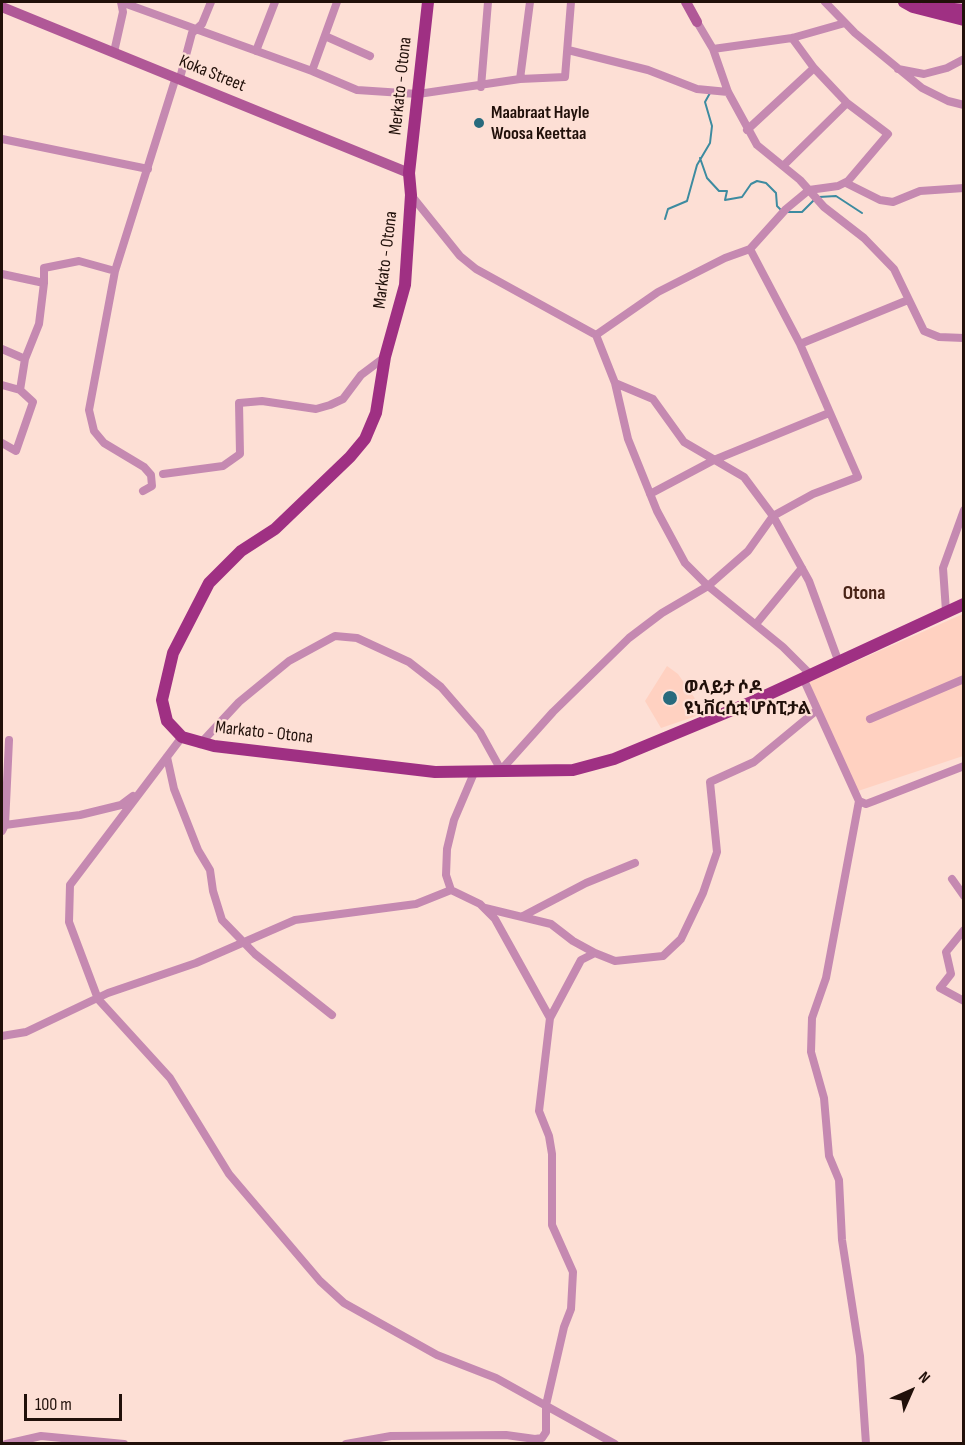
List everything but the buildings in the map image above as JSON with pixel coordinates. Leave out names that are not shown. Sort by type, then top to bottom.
[{"type":"main road","name":"Merkato - Otona","points":[[410,173],[428,2]]},
{"type":"main road","points":[[686,2],[697,22]]},
{"type":"main road","points":[[904,2],[913,8],[963,20]]},
{"type":"main road","points":[[928,2],[963,10]]},
{"type":"main road","name":"Koka Street","points":[[2,7],[410,173]]},
{"type":"main road","name":"Markato - Otona","points":[[410,173],[411,195],[405,285],[385,357],[376,413],[365,439],[350,457],[275,529],[241,551],[209,583],[173,653],[162,700],[167,721],[182,737],[200,744],[435,772],[573,770],[614,759],[806,676],[963,604]]},
{"type":"street","points":[[114,52],[123,12],[121,2],[312,70],[357,90],[418,94],[481,87],[520,79],[565,77],[571,2]]},
{"type":"street","points":[[143,491],[152,486],[151,476],[144,467],[104,443],[94,431],[90,418],[115,271],[192,33],[196,30],[211,2]]},
{"type":"street","points":[[256,51],[275,2]]},
{"type":"street","points":[[312,70],[337,2]]},
{"type":"street","points":[[481,87],[488,2]]},
{"type":"street","points":[[520,79],[530,2]]},
{"type":"street","points":[[825,2],[845,23],[922,88],[948,101],[963,105]]},
{"type":"street","points":[[697,22],[713,49],[728,92],[757,145],[783,165],[894,268],[924,331],[939,337],[963,338]]},
{"type":"street","points":[[713,49],[753,46],[845,23]]},
{"type":"street","points":[[325,36],[370,56]]},
{"type":"street","points":[[596,335],[658,292],[725,258],[750,249],[786,210],[846,183],[888,134],[847,103],[814,68],[792,38]]},
{"type":"street","points":[[568,50],[617,61],[705,90],[728,92]]},
{"type":"street","points":[[897,69],[924,74],[947,68],[963,59]]},
{"type":"street","points":[[747,130],[814,68]]},
{"type":"street","points":[[783,165],[847,103]]},
{"type":"street","points":[[2,139],[148,169]]},
{"type":"street","points":[[846,183],[880,200],[893,202],[920,191],[963,188]]},
{"type":"street","points":[[411,195],[460,256],[476,270],[596,335],[615,383],[628,439],[650,495],[685,563],[708,586],[756,624],[806,676],[817,710],[859,801],[826,978],[812,1018],[811,1052],[824,1098],[829,1156],[839,1180],[842,1240],[860,1356],[866,1443]]},
{"type":"street","points":[[200,744],[239,702],[289,661],[335,636],[357,638],[409,662],[441,687],[480,732],[501,770],[553,712],[629,638],[662,613],[708,586],[748,551],[773,516],[813,494],[858,477],[800,345],[750,249]]},
{"type":"street","points":[[21,390],[25,359],[39,324],[44,268],[63,262],[79,261],[115,271]]},
{"type":"street","points":[[2,274],[44,283]]},
{"type":"street","points":[[800,345],[908,300]]},
{"type":"street","points":[[2,349],[25,359]]},
{"type":"street","points":[[163,474],[223,466],[240,454],[239,403],[262,400],[316,409],[330,405],[344,399],[361,375],[385,357]]},
{"type":"street","points":[[615,383],[653,399],[684,442],[744,477],[773,516],[802,568],[838,660]]},
{"type":"street","points":[[2,385],[21,390],[33,402],[16,451],[2,443]]},
{"type":"street","points":[[650,495],[714,460],[829,413]]},
{"type":"street","points":[[946,611],[943,568],[963,510]]},
{"type":"street","points":[[756,624],[802,568]]},
{"type":"street","points":[[870,719],[963,679]]},
{"type":"street","points":[[474,773],[453,820],[447,849],[446,875],[452,890],[484,907],[551,924],[573,941],[615,961],[663,956],[681,939],[703,892],[717,852],[710,783],[754,762],[817,710]]},
{"type":"street","points":[[182,737],[70,885],[69,922],[98,999],[170,1078],[229,1174],[320,1281],[344,1303],[437,1355],[496,1378],[615,1443]]},
{"type":"street","points":[[9,740],[3,828],[106,809],[121,805],[139,792]]},
{"type":"street","points":[[167,757],[174,789],[198,850],[210,870],[213,891],[222,920],[241,941],[333,1015]]},
{"type":"street","points":[[859,801],[866,804],[963,766]]},
{"type":"street","points":[[523,916],[586,883],[635,863]]},
{"type":"street","points":[[952,879],[963,896]]},
{"type":"street","points":[[2,1036],[26,1032],[98,999],[196,963],[241,941],[295,920],[416,904],[452,890]]},
{"type":"street","points":[[484,907],[512,945],[550,1018]]},
{"type":"street","points":[[963,930],[946,952],[951,974],[940,988],[963,1001]]},
{"type":"street","points":[[346,1443],[402,1436],[506,1435],[535,1441],[542,1438],[546,1432],[546,1405],[570,1310],[573,1272],[552,1225],[552,1154],[549,1136],[539,1111],[550,1018],[580,960],[595,953]]},
{"type":"street","points":[[6,1443],[41,1436],[62,1440],[124,1443]]},
{"type":"shaded area","points":[[963,614],[963,756],[858,791],[807,683]]},
{"type":"shaded area","name":"ወላይታ ሶዶ ዩኒቨርሲቲ ሆስፒታል","points":[[667,666],[678,674],[705,713],[661,728],[645,701]]},
{"type":"waterway","points":[[665,219],[668,209],[687,201],[697,165],[710,143],[712,126],[705,102],[710,93]]},
{"type":"waterway","points":[[700,158],[707,178],[719,191],[727,191],[725,200],[742,197],[751,184],[757,181],[766,183],[776,193],[777,206],[781,210]]},
{"type":"waterway","points":[[819,197],[836,196],[862,213]]},
{"type":"waterway","points":[[786,212],[802,212],[814,200]]},
{"type":"place","name":"Maabraat Hayle Woosa Keettaa","points":[[479,123]]},
{"type":"place","name":"ወላይታ ሶዶ ዩኒቨርሲቲ ሆስፒታል","points":[[670,698]]},
{"type":"district","name":"Otona","points":[[864,594]]}]
